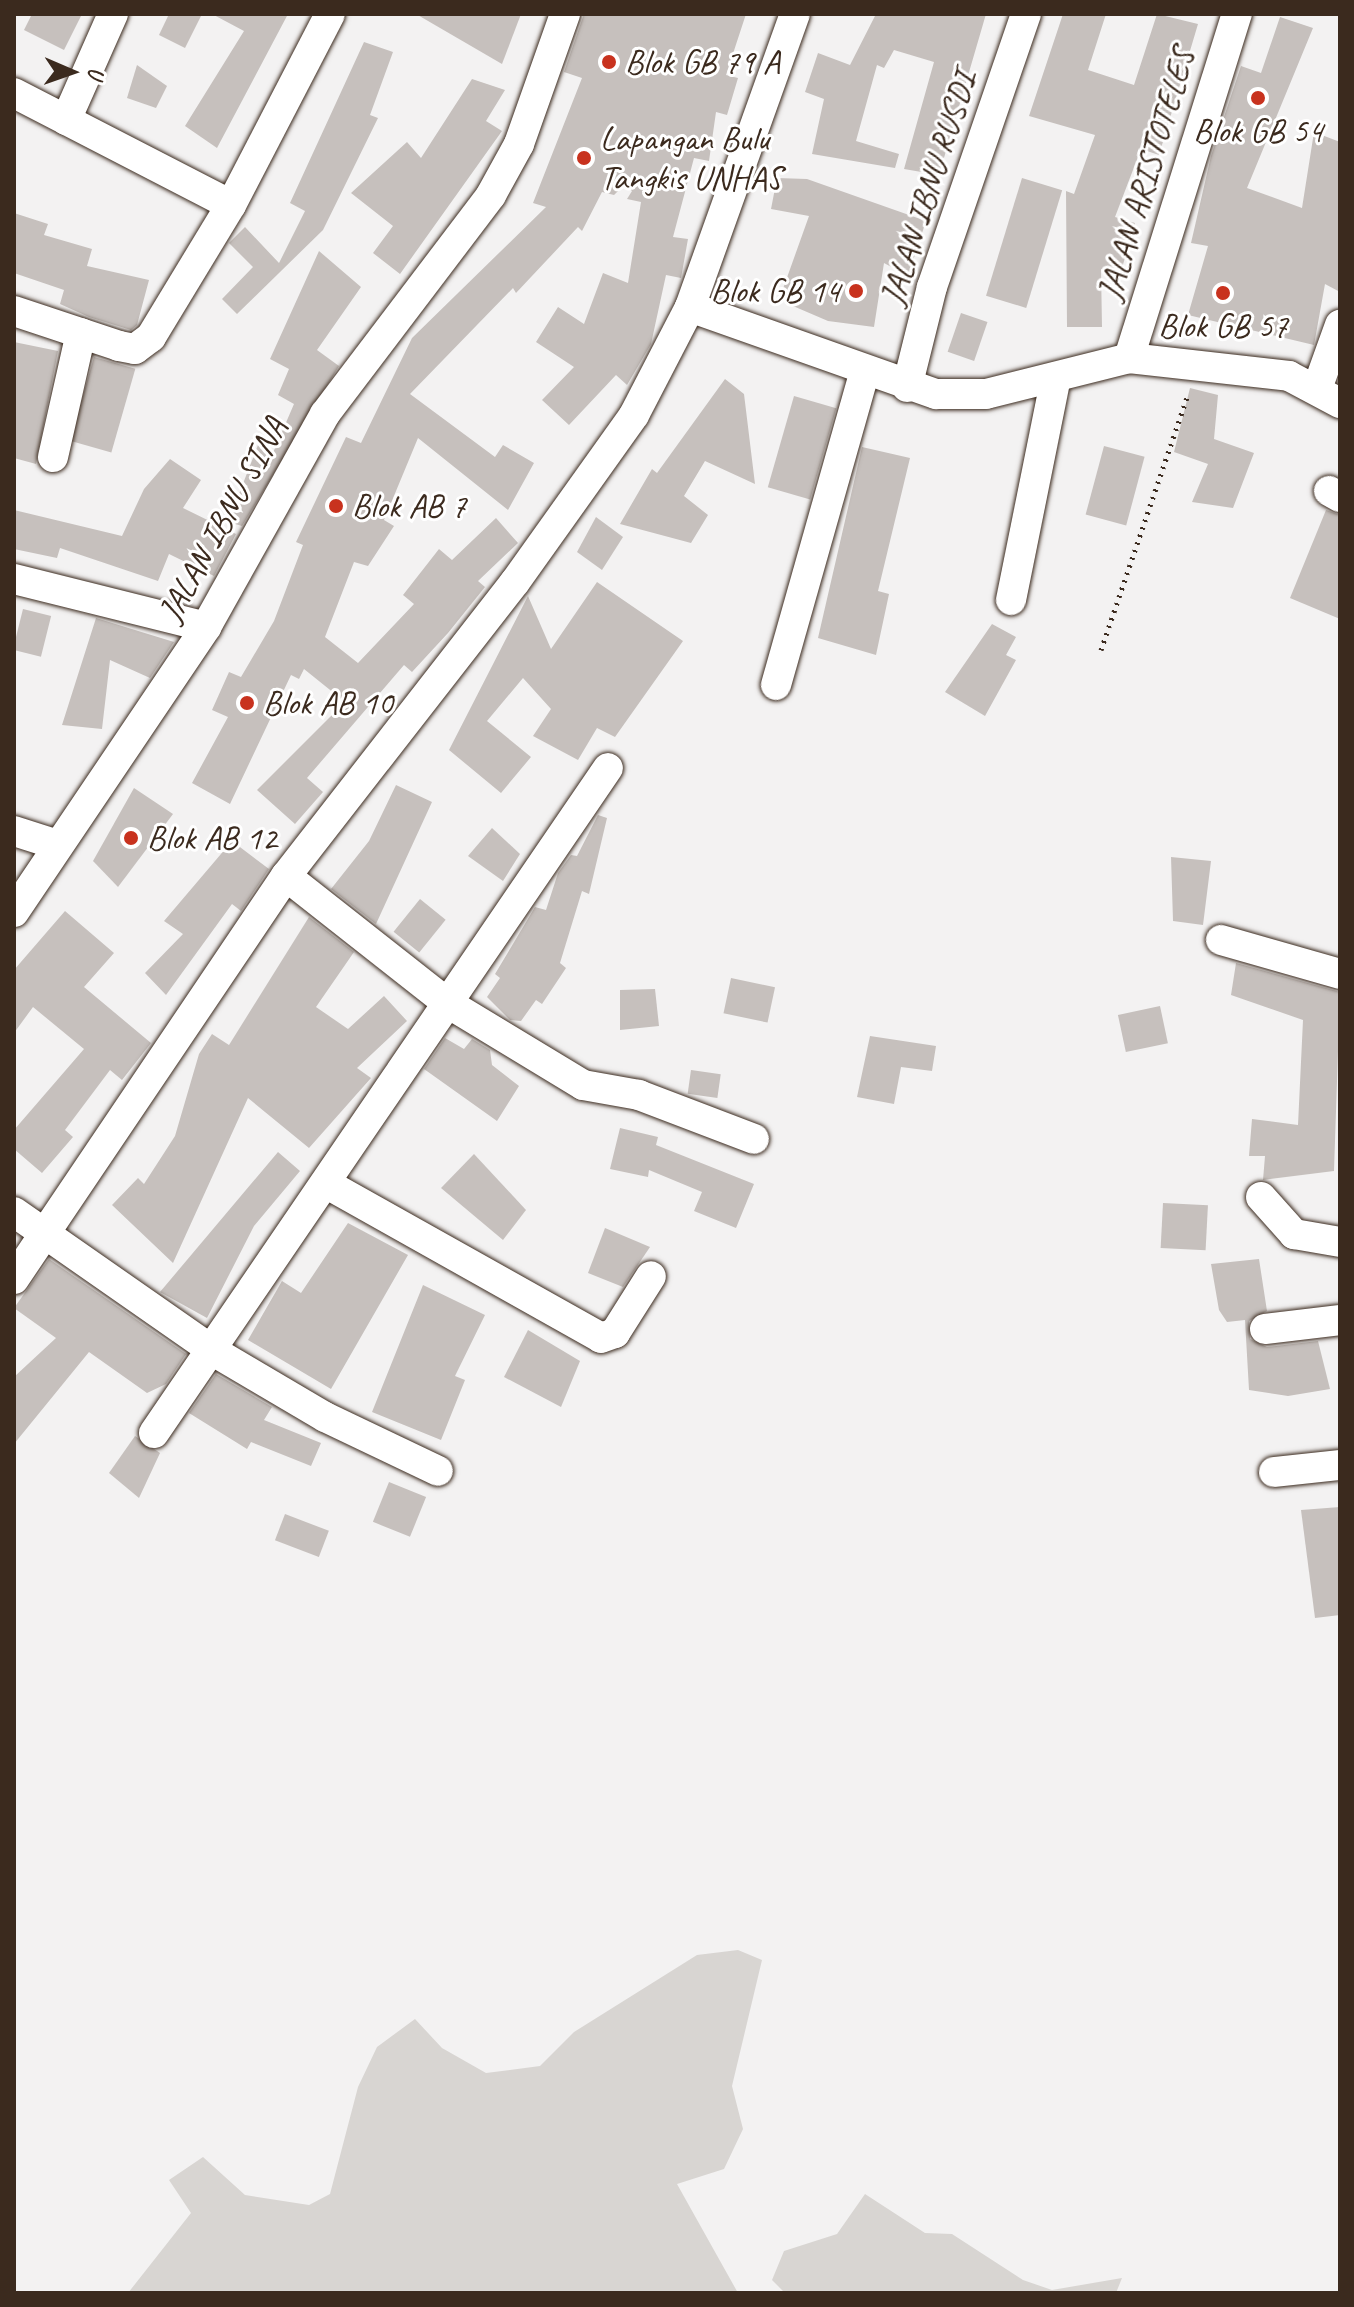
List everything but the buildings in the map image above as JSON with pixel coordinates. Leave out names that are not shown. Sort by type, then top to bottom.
[{"type":"street","points":[[66,120],[113,14]]},
{"type":"street","points":[[14,311],[135,349],[151,337],[231,205],[330,14]]},
{"type":"street","name":"JALAN IBNU SINA","points":[[14,912],[206,627],[325,414],[505,170],[536,102],[565,14]]},
{"type":"street","points":[[14,1279],[41,1232],[286,876],[524,570],[634,415],[690,307],[795,14]]},
{"type":"street","name":"JALAN IBNU RUSDI","points":[[907,387],[932,287],[1026,14]]},
{"type":"street","name":"JALAN ARISTOTELES","points":[[1129,358],[1237,14]]},
{"type":"street","points":[[14,93],[231,205]]},
{"type":"street","points":[[690,307],[864,374],[907,387],[961,396],[1056,377],[1129,358],[1260,371],[1329,395],[1340,325]]},
{"type":"street","points":[[53,457],[81,333]]},
{"type":"street","points":[[776,685],[864,374]]},
{"type":"street","points":[[1011,600],[1056,377]]},
{"type":"street","points":[[14,579],[206,627]]},
{"type":"street","points":[[154,1433],[213,1351],[446,1002],[608,768]]},
{"type":"street","points":[[14,831],[58,845]]},
{"type":"street","points":[[286,876],[446,1002],[583,1085],[639,1095],[754,1139]]},
{"type":"street","points":[[1221,940],[1340,974]]},
{"type":"street","points":[[327,1184],[601,1338],[615,1333],[651,1276]]},
{"type":"street","points":[[1261,1197],[1294,1234],[1340,1242]]},
{"type":"street","points":[[14,1212],[213,1351],[325,1417],[438,1471]]},
{"type":"street","points":[[1265,1329],[1340,1320]]},
{"type":"street","points":[[1274,1472],[1340,1465]]},
{"type":"path","points":[[1101,650],[1196,366]]},
{"type":"shaded area","points":[[738,1950],[762,1960],[732,2086],[743,2129],[724,2169],[677,2184],[738,2293],[128,2293],[191,2213],[169,2180],[203,2157],[245,2195],[309,2205],[330,2194],[358,2087],[377,2047],[415,2019],[442,2048],[486,2073],[540,2066],[574,2032],[697,1955]]},
{"type":"shaded area","points":[[865,2194],[925,2233],[952,2234],[1023,2280],[1052,2290],[1122,2278],[1116,2293],[785,2293],[772,2280],[784,2251],[837,2234]]},
{"type":"place","name":"Blok GB 79 A","points":[[609,62]]},
{"type":"place","name":"Blok GB 54","points":[[1258,98]]},
{"type":"place","name":"Lapangan Bulu Tangkis UNHAS","points":[[584,158]]},
{"type":"place","name":"Blok GB 14","points":[[856,291]]},
{"type":"place","name":"Blok GB 57","points":[[1223,293]]},
{"type":"place","name":"Blok AB 7","points":[[336,506]]},
{"type":"place","name":"Blok AB 10","points":[[247,703]]},
{"type":"place","name":"Blok AB 12","points":[[131,838]]}]
